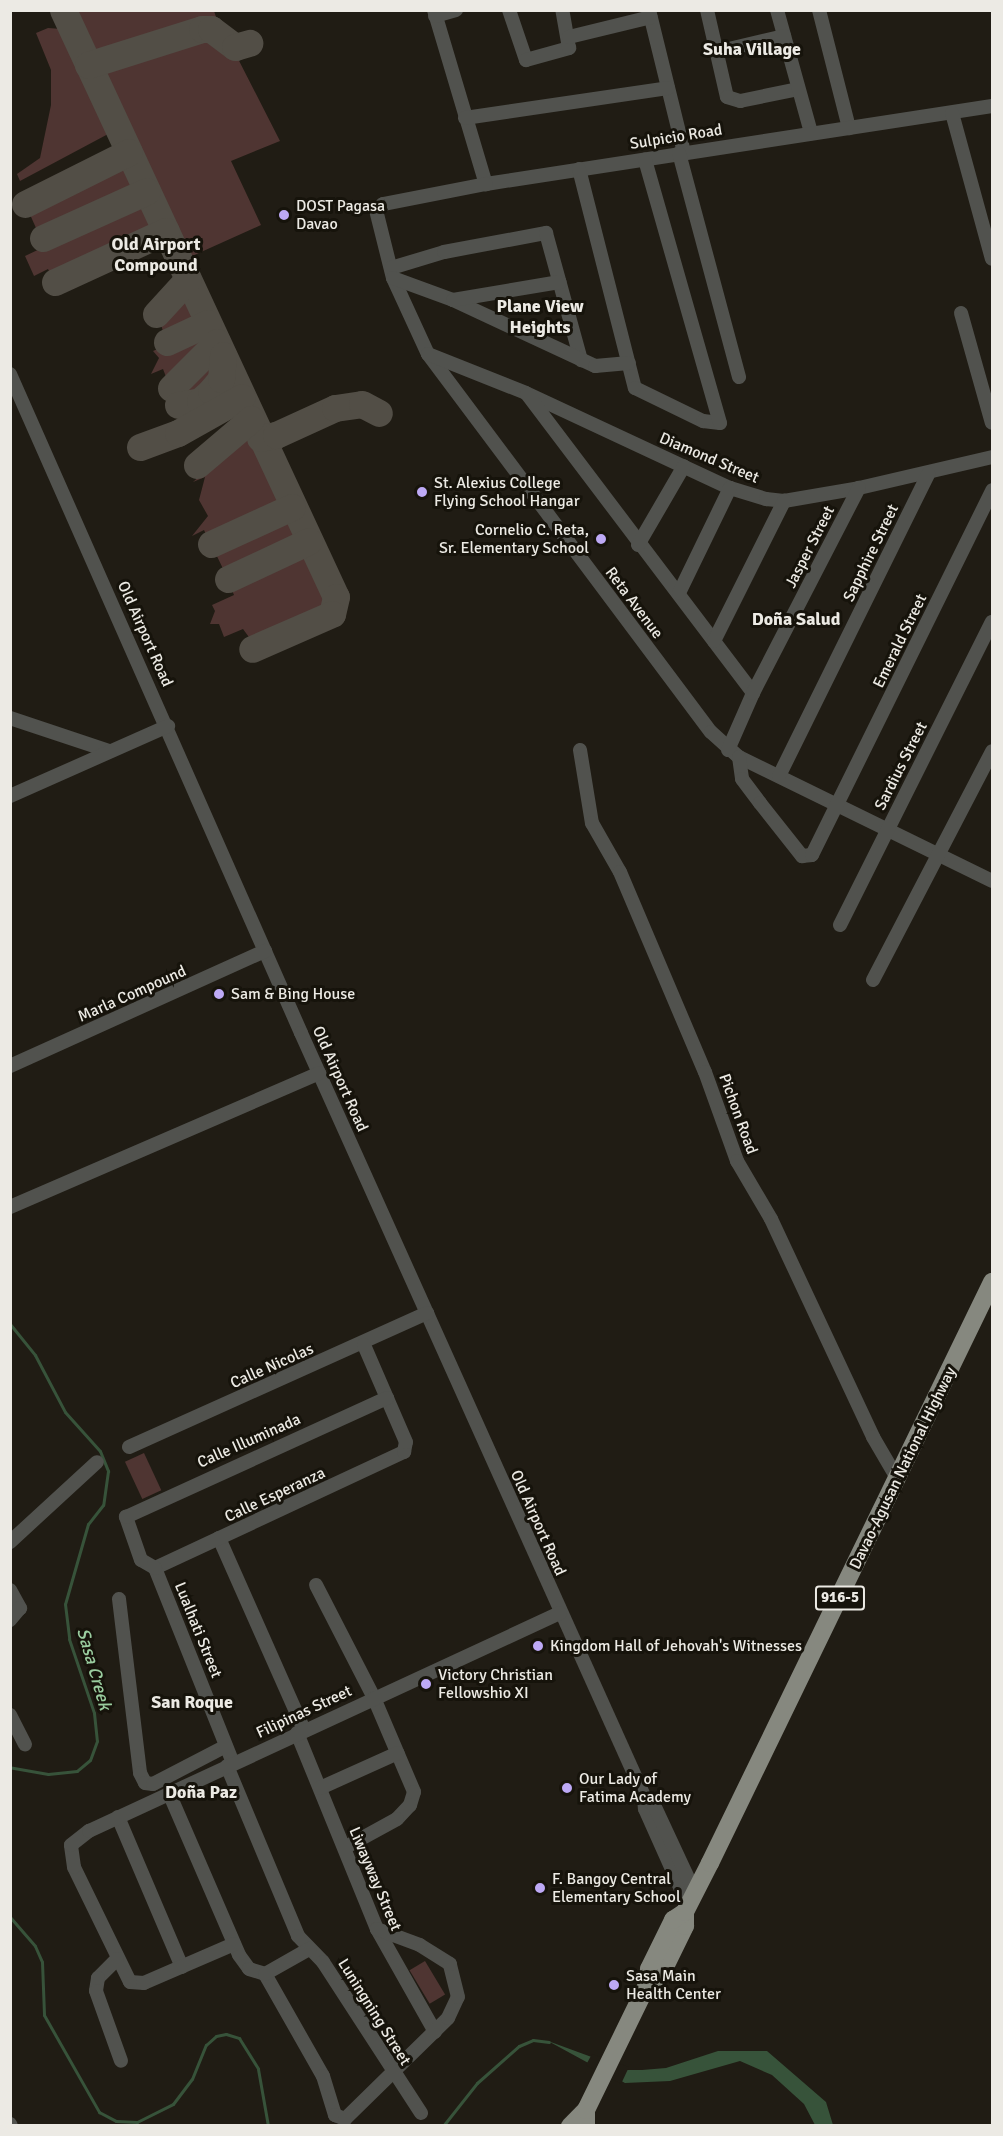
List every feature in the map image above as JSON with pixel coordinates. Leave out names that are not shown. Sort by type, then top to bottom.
[{"type":"main road","name":"Davao-Agusan National Highway","points":[[570,2126],[586,2117],[595,2092],[648,1983],[649,1969],[673,1920],[689,1903],[993,1282]]},
{"type":"street","points":[[456,10],[435,14],[486,184]]},
{"type":"street","points":[[509,10],[526,60],[569,48],[569,37],[562,10]]},
{"type":"street","points":[[707,10],[724,92],[730,99],[740,102],[798,89]]},
{"type":"street","points":[[777,10],[811,133]]},
{"type":"street","points":[[819,10],[849,128]]},
{"type":"street","points":[[569,37],[650,14],[681,153],[740,377]]},
{"type":"street","points":[[716,52],[784,36]]},
{"type":"street","points":[[465,118],[668,88]]},
{"type":"street","name":"Sulpicio Road","points":[[376,218],[376,210],[383,204],[486,184],[993,106]]},
{"type":"street","points":[[952,113],[993,259]]},
{"type":"street","points":[[579,169],[629,363],[639,392],[703,421],[720,423],[645,159]]},
{"type":"street","name":"Reta Avenue","points":[[376,218],[392,273],[428,354],[477,424],[734,754],[993,881]]},
{"type":"street","points":[[392,273],[444,252],[546,233],[581,360]]},
{"type":"street","points":[[392,273],[601,368],[629,363]]},
{"type":"street","points":[[453,300],[560,282]]},
{"type":"street","points":[[961,313],[986,374],[993,423]]},
{"type":"street","name":"Diamond Street","points":[[428,354],[526,393],[730,488],[784,501],[928,474],[993,457]]},
{"type":"street","name":"Old Airport Road","points":[[12,378],[168,726],[319,1073],[644,1796],[645,1809],[689,1903]]},
{"type":"street","points":[[526,393],[753,693]]},
{"type":"street","points":[[638,544],[684,466]]},
{"type":"street","name":"Sapphire Street","points":[[779,776],[928,474]]},
{"type":"street","points":[[679,593],[730,488]]},
{"type":"street","name":"Jasper Street","points":[[734,754],[753,693],[859,488]]},
{"type":"street","name":"Emerald Street","points":[[734,754],[742,779],[805,858],[813,853],[838,807],[993,490]]},
{"type":"street","points":[[714,641],[784,501]]},
{"type":"street","name":"Sardius Street","points":[[840,925],[993,622]]},
{"type":"street","points":[[10,718],[109,751]]},
{"type":"street","points":[[10,796],[168,726]]},
{"type":"street","name":"Pichon Road","points":[[580,750],[592,823],[620,872],[705,1072],[737,1161],[771,1219],[873,1437],[897,1478]]},
{"type":"street","points":[[873,980],[941,856],[993,751]]},
{"type":"street","name":"Marla Compound","points":[[10,1066],[265,951]]},
{"type":"street","points":[[10,1207],[319,1073]]},
{"type":"street","name":"Calle Nicolas","points":[[129,1447],[363,1345],[427,1313]]},
{"type":"street","points":[[363,1345],[387,1398]]},
{"type":"street","name":"Calle Esperanza","points":[[155,1568],[407,1449],[387,1398]]},
{"type":"street","name":"Calle Illuminada","points":[[126,1517],[387,1398]]},
{"type":"street","points":[[10,1542],[97,1462]]},
{"type":"street","name":"Lualhati Street","points":[[126,1517],[141,1560],[155,1568],[226,1746],[230,1765]]},
{"type":"street","name":"Liwayway Street","points":[[219,1538],[301,1731],[320,1788],[377,1929],[435,2032]]},
{"type":"street","points":[[316,1585],[374,1698],[414,1792],[410,1805],[392,1822],[344,1848]]},
{"type":"street","points":[[10,1590],[20,1608],[10,1620]]},
{"type":"street","points":[[119,1599],[140,1773],[145,1783],[153,1784],[226,1746]]},
{"type":"street","name":"Filipinas Street","points":[[117,1959],[70,1851],[75,1839],[301,1731],[560,1613]]},
{"type":"street","points":[[10,1715],[25,1744]]},
{"type":"street","points":[[320,1788],[398,1753]]},
{"type":"street","name":"Luningning Street","points":[[230,1765],[292,1924],[309,1949],[323,1962],[393,2074],[421,2113]]},
{"type":"street","points":[[169,1793],[234,1944],[249,1969],[265,1974],[323,2076],[333,2111],[341,2120],[393,2074],[435,2032],[455,2008],[458,1997],[454,1971],[420,1945],[377,1929]]},
{"type":"street","points":[[118,1817],[182,1967]]},
{"type":"street","points":[[121,2061],[96,1991],[98,1978],[117,1959],[134,1983],[144,1983],[234,1944]]},
{"type":"street","points":[[265,1974],[309,1949]]},
{"type":"shaded area","points":[[74,11],[214,11],[217,20],[102,55],[93,51]]},
{"type":"shaded area","points":[[48,28],[62,29],[110,133],[20,181],[17,174],[40,158],[51,105],[51,70],[36,33]]},
{"type":"shaded area","points":[[201,33],[233,49],[280,141],[231,161],[261,225],[190,257],[101,66]]},
{"type":"shaded area","points":[[117,166],[127,170],[133,192],[40,237],[28,210]]},
{"type":"shaded area","points":[[136,200],[143,204],[153,233],[53,280],[48,269],[34,276],[25,256],[46,246],[45,242]]},
{"type":"shaded area","points":[[181,297],[186,297],[195,322],[165,338],[159,318]]},
{"type":"shaded area","points":[[196,332],[203,334],[206,349],[168,382],[163,369],[151,374],[159,358],[153,351]]},
{"type":"shaded area","points":[[209,358],[215,360],[218,373],[211,385],[193,400],[175,398],[173,393]]},
{"type":"shaded area","points":[[247,428],[284,508],[209,541],[204,530],[192,536],[208,516],[199,500],[205,477],[193,482],[203,473],[200,468]]},
{"type":"shaded area","points":[[287,515],[300,543],[267,558],[265,555],[227,577],[213,548]]},
{"type":"shaded area","points":[[302,548],[329,604],[325,612],[254,644],[243,629],[224,637],[219,624],[210,624],[215,611],[212,605],[234,595],[229,583],[257,570],[259,574],[271,568],[270,564]]},
{"type":"shaded area","points":[[144,1453],[161,1490],[142,1499],[125,1462]]},
{"type":"shaded area","points":[[425,1961],[445,1994],[430,2004],[410,1970]]},
{"type":"shaded area","points":[[548,2041],[627,2070],[666,2068],[718,2051],[767,2051],[826,2102],[833,2125],[815,2125],[804,2104],[772,2075],[740,2061],[670,2081],[625,2083]]},
{"type":"pier","points":[[592,2054],[629,2067],[621,2084],[586,2065]]},
{"type":"waterway","name":"Sasa Creek","points":[[10,1324],[35,1355],[65,1412],[100,1451],[108,1471],[103,1505],[88,1524],[65,1604],[69,1639],[94,1713],[97,1741],[90,1760],[77,1771],[48,1774],[10,1767]]},
{"type":"waterway","name":"Sasa Creek","points":[[10,1917],[35,1946],[42,1962],[44,2015],[99,2112],[116,2121],[137,2122],[173,2104],[192,2079],[206,2045],[216,2036],[226,2034],[239,2038],[258,2069],[268,2126]]},
{"type":"waterway","name":"Sasa Creek","points":[[443,2126],[477,2083],[519,2046],[533,2040],[549,2042]]},
{"type":"taxiway","points":[[63,10],[336,597],[332,614],[252,649]]},
{"type":"taxiway","points":[[88,65],[202,29],[211,29],[235,47],[249,43]]},
{"type":"taxiway","points":[[25,204],[129,152]]},
{"type":"taxiway","points":[[43,238],[147,191]]},
{"type":"taxiway","points":[[55,282],[166,231]]},
{"type":"taxiway","points":[[156,314],[188,279]]},
{"type":"taxiway","points":[[167,342],[208,323]]},
{"type":"taxiway","points":[[171,388],[217,342]]},
{"type":"taxiway","points":[[178,405],[200,401],[211,391],[221,379],[223,355]]},
{"type":"taxiway","points":[[140,447],[178,433],[242,397]]},
{"type":"taxiway","points":[[260,438],[276,435],[335,408],[362,404],[379,413]]},
{"type":"taxiway","points":[[197,465],[251,419]]},
{"type":"taxiway","points":[[211,544],[292,507]]},
{"type":"taxiway","points":[[228,579],[309,541]]},
{"type":"place","name":"DOST Pagasa Davao","points":[[284,215]]},
{"type":"place","name":"St. Alexius College Flying School Hangar","points":[[422,492]]},
{"type":"place","name":"Cornelio C. Reta, Sr. Elementary School","points":[[601,539]]},
{"type":"place","name":"Sam & Bing House","points":[[219,994]]},
{"type":"place","name":"Kingdom Hall of Jehovah's Witnesses","points":[[538,1646]]},
{"type":"place","name":"Victory Christian Fellowshio XI","points":[[426,1684]]},
{"type":"place","name":"Our Lady of Fatima Academy","points":[[567,1788]]},
{"type":"place","name":"F. Bangoy Central Elementary School","points":[[540,1888]]},
{"type":"place","name":"Sasa Main Health Center","points":[[614,1985]]},
{"type":"district","name":"Suha Village","points":[[752,49]]},
{"type":"district","name":"Old Airport Compound","points":[[156,255]]},
{"type":"district","name":"Plane View Heights","points":[[540,317]]},
{"type":"district","name":"Doña Salud","points":[[796,619]]},
{"type":"district","name":"San Roque","points":[[192,1702]]},
{"type":"district","name":"Doña Paz","points":[[201,1792]]}]
